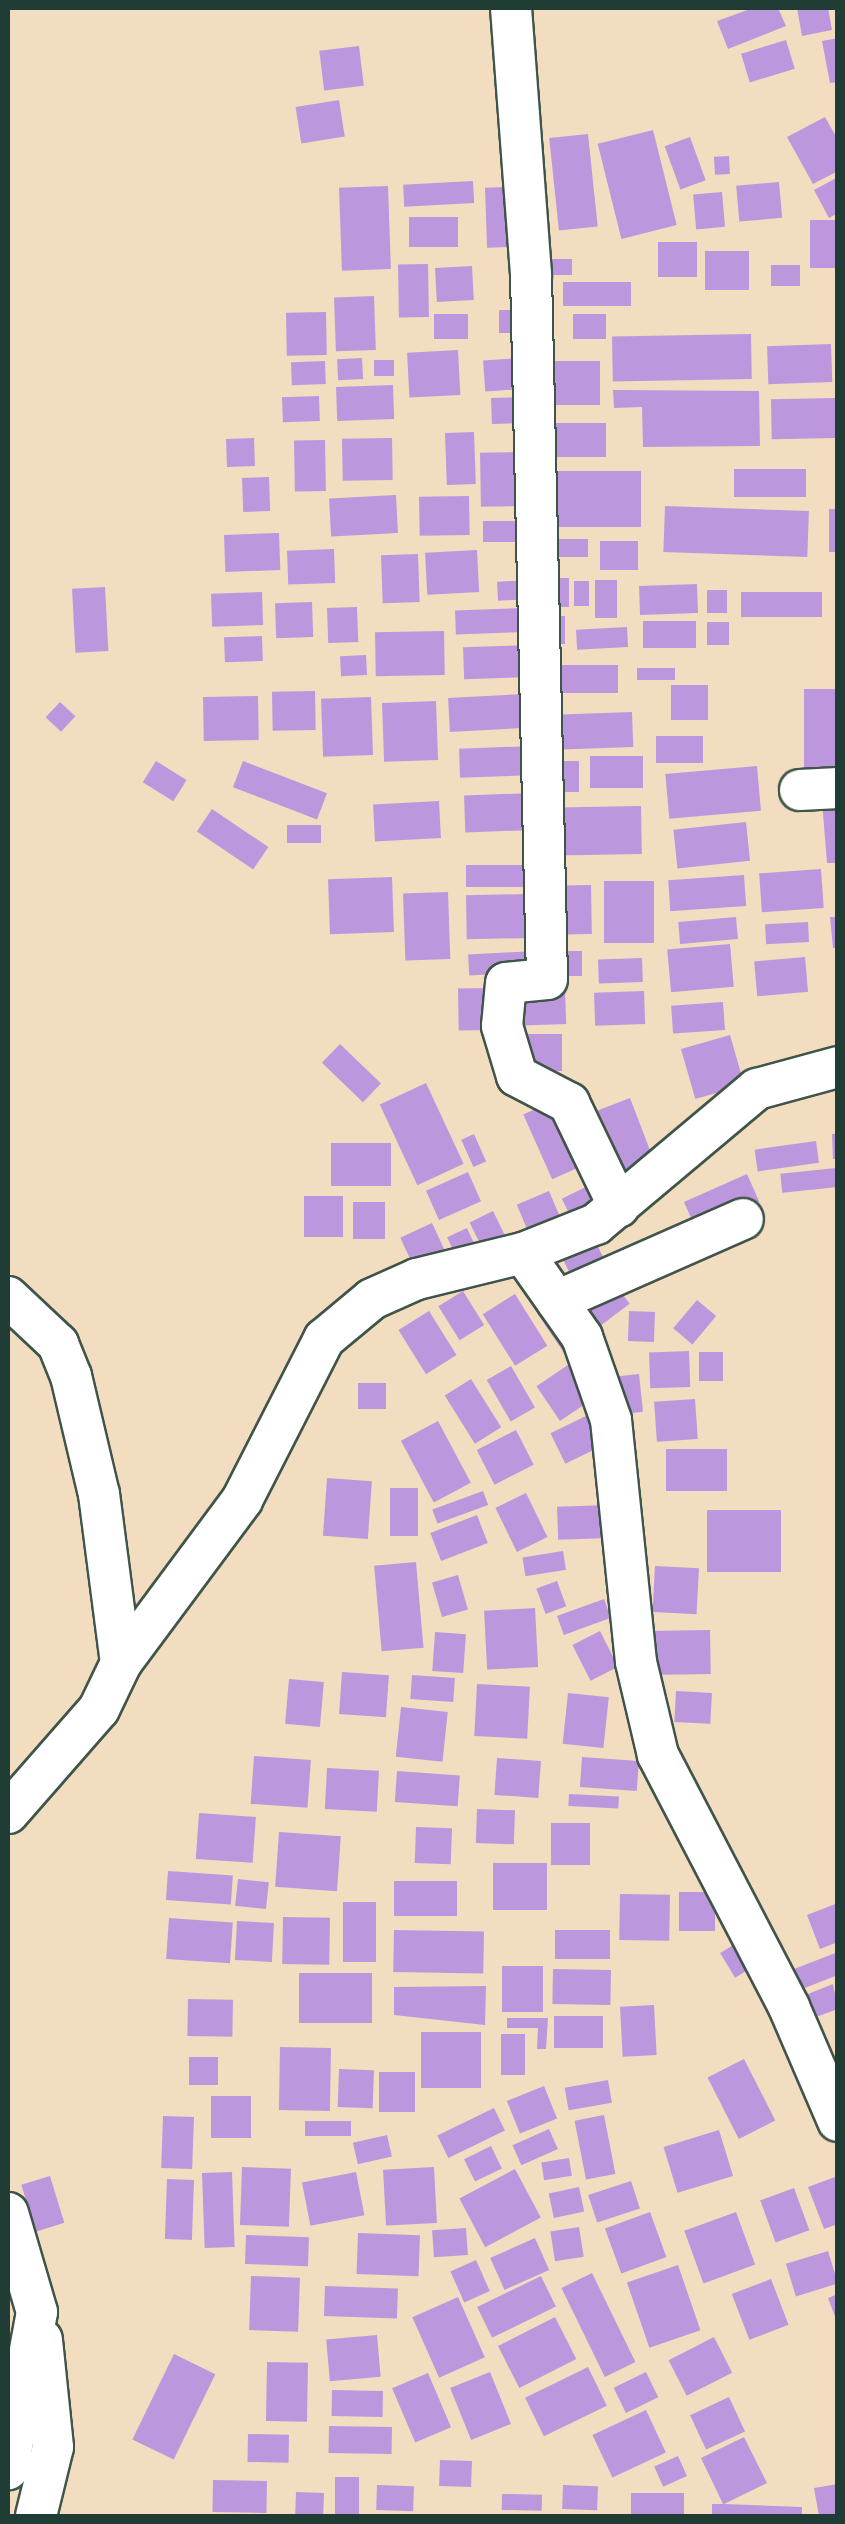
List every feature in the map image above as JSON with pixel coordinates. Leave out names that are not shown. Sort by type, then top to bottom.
[{"type":"street","points":[[512,8],[532,274],[547,980],[506,982],[502,1026],[517,1076],[570,1103],[619,1207]]},
{"type":"street","points":[[8,1812],[99,1709],[121,1663],[242,1500],[324,1339],[372,1299],[416,1279],[524,1253],[596,1224],[757,1090],[838,1067]]},
{"type":"street","points":[[556,1301],[742,1219]]},
{"type":"street","points":[[524,1253],[582,1337],[610,1420],[636,1662],[658,1755],[789,2006],[838,2121]]},
{"type":"street","points":[[8,1296],[58,1344],[71,1376],[98,1494],[121,1663]]},
{"type":"street","points":[[8,2214],[36,2312],[53,2399],[53,2447],[36,2516]]},
{"type":"street","points":[[8,2469],[36,2312]]},
{"type":"building","points":[[753,8],[778,8],[786,26],[728,49],[717,21]]},
{"type":"building","points":[[797,8],[828,8],[832,30],[802,36]]},
{"type":"building","points":[[838,38],[838,82],[830,83],[822,41]]},
{"type":"building","points":[[786,40],[795,69],[750,82],[741,54]]},
{"type":"building","points":[[359,46],[364,86],[324,91],[319,51]]},
{"type":"building","points":[[339,100],[345,137],[301,143],[296,107]]},
{"type":"building","points":[[825,117],[838,140],[838,171],[813,184],[787,137]]},
{"type":"building","points":[[653,130],[677,225],[621,239],[598,144]]},
{"type":"building","points":[[588,134],[598,226],[559,231],[549,138]]},
{"type":"building","points":[[690,137],[706,180],[680,189],[665,146]]},
{"type":"building","points":[[729,156],[730,174],[715,175],[714,157]]},
{"type":"building","points":[[838,177],[838,213],[829,218],[814,190]]},
{"type":"building","points":[[473,181],[474,203],[404,207],[403,185]]},
{"type":"building","points":[[779,182],[782,218],[739,222],[736,186]]},
{"type":"building","points":[[388,186],[391,269],[342,271],[339,188]]},
{"type":"building","points":[[507,187],[509,247],[487,248],[485,188]]},
{"type":"building","points":[[722,192],[725,227],[696,229],[693,195]]},
{"type":"building","points":[[409,217],[458,217],[458,247],[409,247]]},
{"type":"building","points":[[810,220],[838,220],[838,268],[810,268]]},
{"type":"building","points":[[658,242],[697,242],[697,277],[658,277]]},
{"type":"building","points":[[705,251],[749,251],[749,290],[705,290]]},
{"type":"building","points":[[544,259],[572,259],[572,275],[544,275]]},
{"type":"building","points":[[428,264],[429,317],[399,318],[398,265]]},
{"type":"building","points":[[771,265],[800,265],[800,286],[771,286]]},
{"type":"building","points":[[472,266],[474,300],[437,302],[435,268]]},
{"type":"building","points":[[563,282],[631,282],[631,306],[563,306]]},
{"type":"building","points":[[374,296],[376,350],[336,351],[334,297]]},
{"type":"building","points":[[499,310],[518,310],[518,333],[499,333]]},
{"type":"building","points":[[326,312],[327,355],[287,356],[286,313]]},
{"type":"building","points":[[434,314],[468,314],[468,339],[434,339]]},
{"type":"building","points":[[573,314],[606,314],[606,339],[573,339]]},
{"type":"building","points":[[751,334],[752,379],[613,381],[612,336]]},
{"type":"building","points":[[831,344],[832,382],[768,384],[767,346]]},
{"type":"building","points":[[458,350],[460,395],[409,398],[407,353]]},
{"type":"building","points":[[362,358],[363,379],[338,380],[337,359]]},
{"type":"building","points":[[520,358],[522,389],[485,392],[483,361]]},
{"type":"building","points":[[374,360],[394,360],[394,376],[374,376]]},
{"type":"building","points":[[325,361],[326,384],[292,385],[291,362]]},
{"type":"building","points":[[552,361],[600,361],[600,405],[552,405]]},
{"type":"building","points":[[393,385],[394,419],[337,421],[336,387]]},
{"type":"building","points":[[613,390],[759,391],[760,446],[643,447],[642,407],[614,408]]},
{"type":"building","points":[[319,396],[320,421],[283,422],[282,397]]},
{"type":"building","points":[[522,397],[523,423],[492,424],[491,398]]},
{"type":"building","points":[[836,398],[837,438],[772,439],[771,399]]},
{"type":"building","points":[[555,423],[606,423],[606,457],[555,457]]},
{"type":"building","points":[[474,432],[476,484],[447,485],[445,433]]},
{"type":"building","points":[[254,438],[255,466],[227,467],[226,439]]},
{"type":"building","points":[[392,438],[393,480],[343,481],[342,439]]},
{"type":"building","points":[[325,440],[326,491],[295,492],[294,441]]},
{"type":"building","points":[[523,452],[524,506],[481,507],[480,453]]},
{"type":"building","points":[[734,469],[806,469],[806,497],[734,497]]},
{"type":"building","points":[[552,471],[641,471],[641,527],[552,527]]},
{"type":"building","points":[[269,477],[270,511],[243,512],[242,478]]},
{"type":"building","points":[[396,495],[398,533],[331,536],[329,499]]},
{"type":"building","points":[[469,496],[470,535],[420,536],[419,497]]},
{"type":"building","points":[[665,506],[809,511],[807,557],[663,552]]},
{"type":"building","points":[[829,509],[838,509],[838,552],[829,552]]},
{"type":"building","points":[[483,521],[528,521],[528,542],[483,542]]},
{"type":"building","points":[[279,533],[280,570],[225,572],[224,535]]},
{"type":"building","points":[[552,539],[588,539],[588,557],[552,557]]},
{"type":"building","points":[[600,541],[638,541],[638,570],[600,570]]},
{"type":"building","points":[[334,549],[335,583],[288,585],[287,551]]},
{"type":"building","points":[[477,550],[479,592],[427,595],[425,553]]},
{"type":"building","points":[[418,554],[420,602],[383,603],[381,555]]},
{"type":"building","points":[[550,578],[569,578],[569,607],[550,607]]},
{"type":"building","points":[[530,580],[531,599],[498,601],[497,582]]},
{"type":"building","points":[[595,580],[617,580],[617,618],[595,618]]},
{"type":"building","points":[[574,581],[589,581],[589,606],[574,606]]},
{"type":"building","points":[[697,584],[698,613],[640,615],[639,586]]},
{"type":"building","points":[[105,587],[108,651],[75,653],[72,589]]},
{"type":"building","points":[[707,590],[727,590],[727,613],[707,613]]},
{"type":"building","points":[[262,592],[263,625],[212,627],[211,594]]},
{"type":"building","points":[[741,592],[822,592],[822,617],[741,617]]},
{"type":"building","points":[[312,602],[313,637],[276,638],[275,603]]},
{"type":"building","points":[[357,607],[358,642],[328,643],[327,608]]},
{"type":"building","points":[[525,608],[526,632],[456,634],[455,610]]},
{"type":"building","points":[[547,616],[565,616],[565,644],[547,644]]},
{"type":"building","points":[[643,621],[696,621],[696,648],[643,648]]},
{"type":"building","points":[[707,622],[729,622],[729,645],[707,645]]},
{"type":"building","points":[[627,627],[628,647],[577,650],[576,630]]},
{"type":"building","points":[[444,631],[445,675],[376,676],[375,632]]},
{"type":"building","points":[[262,636],[263,661],[225,662],[224,637]]},
{"type":"building","points":[[531,645],[532,677],[464,679],[463,647]]},
{"type":"building","points":[[366,655],[367,675],[341,676],[340,656]]},
{"type":"building","points":[[552,665],[618,665],[618,693],[552,693]]},
{"type":"building","points":[[637,668],[675,668],[675,680],[637,680]]},
{"type":"building","points":[[671,685],[708,685],[708,720],[671,720]]},
{"type":"building","points":[[804,689],[838,689],[838,771],[804,771]]},
{"type":"building","points":[[315,691],[316,730],[273,731],[272,692]]},
{"type":"building","points":[[523,694],[525,728],[450,732],[448,698]]},
{"type":"building","points":[[258,696],[259,740],[204,741],[203,697]]},
{"type":"building","points":[[371,697],[373,755],[323,757],[321,699]]},
{"type":"building","points":[[436,701],[438,760],[384,762],[382,703]]},
{"type":"building","points":[[60,702],[75,716],[61,732],[46,717]]},
{"type":"building","points":[[632,712],[633,747],[554,750],[553,715]]},
{"type":"building","points":[[656,736],[703,736],[703,763],[656,763]]},
{"type":"building","points":[[535,746],[536,775],[460,778],[459,749]]},
{"type":"building","points":[[590,756],[643,756],[643,788],[590,788]]},
{"type":"building","points":[[156,761],[187,780],[173,801],[143,782]]},
{"type":"building","points":[[243,761],[327,793],[317,819],[233,787]]},
{"type":"building","points":[[551,761],[579,761],[579,792],[551,792]]},
{"type":"building","points":[[757,766],[761,811],[669,819],[665,774]]},
{"type":"building","points":[[534,793],[535,830],[465,832],[464,795]]},
{"type":"building","points":[[838,800],[838,863],[827,863],[822,801]]},
{"type":"building","points":[[439,801],[441,838],[375,841],[373,804]]},
{"type":"building","points":[[641,806],[642,854],[557,855],[556,807]]},
{"type":"building","points":[[212,809],[268,847],[253,869],[197,831]]},
{"type":"building","points":[[746,822],[750,861],[677,868],[673,830]]},
{"type":"building","points":[[287,825],[321,825],[321,843],[287,843]]},
{"type":"building","points":[[466,865],[531,865],[531,887],[466,887]]},
{"type":"building","points":[[821,869],[824,908],[762,912],[759,873]]},
{"type":"building","points":[[744,875],[746,906],[670,911],[668,880]]},
{"type":"building","points":[[392,877],[394,932],[330,934],[328,879]]},
{"type":"building","points":[[604,881],[654,881],[654,943],[604,943]]},
{"type":"building","points":[[591,885],[592,934],[551,935],[550,886]]},
{"type":"building","points":[[448,892],[450,959],[405,961],[403,894]]},
{"type":"building","points":[[531,894],[532,938],[467,939],[466,895]]},
{"type":"building","points":[[736,917],[738,939],[680,944],[678,922]]},
{"type":"building","points":[[830,917],[838,917],[838,948],[833,948]]},
{"type":"building","points":[[808,922],[809,942],[766,944],[765,924]]},
{"type":"building","points":[[730,944],[734,987],[671,992],[667,949]]},
{"type":"building","points":[[535,951],[536,972],[469,975],[468,955]]},
{"type":"building","points":[[555,951],[582,951],[582,976],[555,976]]},
{"type":"building","points":[[805,957],[808,992],[757,996],[754,961]]},
{"type":"building","points":[[642,958],[643,982],[599,984],[598,960]]},
{"type":"building","points":[[492,988],[493,1030],[459,1031],[458,989]]},
{"type":"building","points":[[565,989],[566,1024],[516,1026],[515,991]]},
{"type":"building","points":[[644,991],[645,1024],[595,1026],[594,993]]},
{"type":"building","points":[[723,1002],[725,1030],[673,1034],[671,1006]]},
{"type":"building","points":[[520,1034],[562,1034],[562,1071],[520,1071]]},
{"type":"building","points":[[730,1035],[744,1085],[695,1099],[681,1049]]},
{"type":"building","points":[[340,1044],[381,1084],[363,1102],[322,1063]]},
{"type":"building","points":[[426,1083],[464,1164],[417,1185],[380,1105]]},
{"type":"building","points":[[630,1098],[653,1159],[620,1172],[596,1111]]},
{"type":"building","points":[[558,1099],[587,1164],[552,1179],[523,1114]]},
{"type":"building","points":[[474,1134],[486,1161],[473,1167],[461,1140]]},
{"type":"building","points":[[832,1134],[838,1134],[838,1159],[833,1159]]},
{"type":"building","points":[[816,1141],[819,1163],[758,1171],[755,1150]]},
{"type":"building","points":[[331,1143],[391,1143],[391,1186],[331,1186]]},
{"type":"building","points":[[836,1168],[838,1187],[782,1193],[780,1174]]},
{"type":"building","points":[[468,1172],[481,1201],[439,1220],[426,1191]]},
{"type":"building","points":[[747,1174],[759,1201],[696,1229],[684,1202]]},
{"type":"building","points":[[596,1182],[608,1207],[574,1224],[562,1199]]},
{"type":"building","points":[[549,1191],[562,1221],[530,1235],[517,1205]]},
{"type":"building","points":[[304,1196],[343,1196],[343,1237],[304,1237]]},
{"type":"building","points":[[353,1202],[385,1202],[385,1239],[353,1239]]},
{"type":"building","points":[[493,1211],[506,1238],[483,1249],[470,1222]]},
{"type":"building","points":[[432,1223],[447,1255],[415,1270],[400,1238]]},
{"type":"building","points":[[467,1228],[475,1245],[455,1255],[447,1237]]},
{"type":"building","points":[[594,1239],[609,1268],[576,1285],[561,1256]]},
{"type":"building","points":[[614,1283],[630,1304],[596,1329],[580,1308]]},
{"type":"building","points":[[463,1291],[484,1325],[460,1340],[438,1306]]},
{"type":"building","points":[[515,1294],[547,1346],[515,1366],[483,1314]]},
{"type":"building","points":[[547,1299],[577,1344],[564,1353],[534,1308]]},
{"type":"building","points":[[697,1300],[716,1316],[692,1344],[673,1328]]},
{"type":"building","points":[[429,1311],[457,1355],[426,1374],[398,1330]]},
{"type":"building","points":[[629,1311],[655,1312],[654,1342],[628,1341]]},
{"type":"building","points":[[689,1351],[690,1387],[650,1388],[649,1352]]},
{"type":"building","points":[[699,1352],[723,1352],[723,1381],[699,1381]]},
{"type":"building","points":[[568,1365],[591,1400],[560,1421],[536,1386]]},
{"type":"building","points":[[511,1366],[535,1408],[511,1422],[487,1380]]},
{"type":"building","points":[[639,1374],[643,1412],[613,1415],[609,1377]]},
{"type":"building","points":[[471,1379],[501,1427],[475,1444],[445,1395]]},
{"type":"building","points":[[358,1383],[386,1383],[386,1409],[358,1409]]},
{"type":"building","points":[[695,1399],[698,1439],[657,1442],[654,1402]]},
{"type":"building","points":[[590,1414],[605,1445],[565,1464],[550,1433]]},
{"type":"building","points":[[438,1421],[471,1483],[434,1503],[401,1441]]},
{"type":"building","points":[[516,1430],[534,1465],[495,1485],[477,1450]]},
{"type":"building","points":[[666,1449],[727,1449],[727,1491],[666,1491]]},
{"type":"building","points":[[327,1478],[372,1481],[368,1539],[323,1536]]},
{"type":"building","points":[[390,1488],[418,1488],[418,1536],[390,1536]]},
{"type":"building","points":[[483,1491],[488,1505],[437,1524],[432,1509]]},
{"type":"building","points":[[526,1493],[547,1537],[517,1552],[495,1508]]},
{"type":"building","points":[[608,1505],[609,1538],[558,1540],[557,1507]]},
{"type":"building","points":[[707,1510],[781,1510],[781,1572],[707,1572]]},
{"type":"building","points":[[477,1515],[488,1543],[441,1561],[430,1533]]},
{"type":"building","points":[[563,1551],[566,1570],[525,1576],[523,1557]]},
{"type":"building","points":[[416,1562],[423,1648],[382,1651],[374,1566]]},
{"type":"building","points":[[655,1566],[699,1568],[697,1614],[653,1612]]},
{"type":"building","points":[[458,1575],[468,1610],[442,1617],[432,1582]]},
{"type":"building","points":[[557,1581],[566,1606],[546,1614],[536,1589]]},
{"type":"building","points":[[604,1599],[611,1618],[564,1635],[557,1616]]},
{"type":"building","points":[[535,1608],[538,1667],[487,1670],[484,1611]]},
{"type":"building","points":[[710,1630],[711,1674],[648,1675],[647,1631]]},
{"type":"building","points":[[600,1631],[618,1667],[591,1681],[572,1645]]},
{"type":"building","points":[[435,1632],[466,1634],[463,1673],[432,1671]]},
{"type":"building","points":[[342,1672],[389,1675],[386,1717],[339,1714]]},
{"type":"building","points":[[412,1675],[455,1678],[453,1702],[410,1699]]},
{"type":"building","points":[[289,1679],[324,1682],[320,1727],[285,1724]]},
{"type":"building","points":[[477,1684],[530,1687],[527,1739],[474,1736]]},
{"type":"building","points":[[676,1691],[712,1693],[710,1724],[674,1722]]},
{"type":"building","points":[[568,1693],[609,1697],[603,1748],[563,1744]]},
{"type":"building","points":[[401,1707],[448,1712],[443,1762],[396,1757]]},
{"type":"building","points":[[254,1756],[311,1760],[308,1808],[251,1804]]},
{"type":"building","points":[[582,1757],[639,1761],[637,1791],[580,1787]]},
{"type":"building","points":[[497,1758],[541,1761],[538,1798],[494,1795]]},
{"type":"building","points":[[327,1768],[379,1771],[377,1812],[325,1809]]},
{"type":"building","points":[[397,1771],[460,1775],[458,1806],[395,1802]]},
{"type":"building","points":[[569,1794],[619,1797],[618,1809],[568,1806]]},
{"type":"building","points":[[477,1809],[515,1810],[514,1844],[476,1843]]},
{"type":"building","points":[[199,1813],[256,1817],[253,1863],[196,1859]]},
{"type":"building","points":[[551,1823],[590,1823],[590,1865],[551,1865]]},
{"type":"building","points":[[416,1827],[452,1828],[451,1864],[415,1863]]},
{"type":"building","points":[[279,1832],[341,1836],[337,1891],[275,1887]]},
{"type":"building","points":[[493,1863],[547,1863],[547,1910],[493,1910]]},
{"type":"building","points":[[168,1871],[233,1876],[231,1904],[166,1900]]},
{"type":"building","points":[[238,1879],[269,1882],[266,1909],[235,1906]]},
{"type":"building","points":[[394,1881],[457,1881],[457,1916],[394,1916]]},
{"type":"building","points":[[679,1892],[715,1892],[715,1931],[679,1931]]},
{"type":"building","points":[[620,1894],[670,1895],[669,1941],[619,1940]]},
{"type":"building","points":[[343,1902],[376,1902],[376,1962],[343,1962]]},
{"type":"building","points":[[838,1903],[838,1942],[820,1949],[807,1915]]},
{"type":"building","points":[[283,1917],[330,1918],[329,1965],[282,1964]]},
{"type":"building","points":[[169,1918],[233,1922],[230,1963],[166,1959]]},
{"type":"building","points":[[237,1921],[274,1923],[272,1962],[235,1960]]},
{"type":"building","points":[[394,1930],[484,1932],[483,1974],[393,1972]]},
{"type":"building","points":[[555,1930],[610,1930],[610,1959],[555,1959]]},
{"type":"building","points":[[745,1938],[760,1963],[735,1978],[720,1953]]},
{"type":"building","points":[[838,1952],[838,1975],[802,1989],[794,1969]]},
{"type":"building","points":[[502,1966],[543,1966],[543,2012],[502,2012]]},
{"type":"building","points":[[553,1969],[611,1970],[610,2005],[552,2004]]},
{"type":"building","points":[[299,1973],[372,1973],[372,2023],[299,2023]]},
{"type":"building","points":[[833,1984],[838,2009],[816,2017],[808,1994]]},
{"type":"building","points":[[486,1986],[485,2025],[394,2015],[394,1987]]},
{"type":"building","points":[[188,1999],[233,2000],[232,2037],[187,2036]]},
{"type":"building","points":[[654,2005],[657,2055],[623,2057],[620,2007]]},
{"type":"building","points":[[554,2016],[603,2016],[603,2048],[554,2048]]},
{"type":"building","points":[[507,2018],[548,2018],[546,2049],[537,2049],[538,2028],[507,2028]]},
{"type":"building","points":[[421,2032],[481,2032],[481,2088],[421,2088]]},
{"type":"building","points":[[501,2034],[525,2034],[525,2075],[501,2075]]},
{"type":"building","points":[[280,2047],[331,2048],[330,2111],[279,2110]]},
{"type":"building","points":[[189,2057],[218,2057],[218,2085],[189,2085]]},
{"type":"building","points":[[744,2059],[775,2120],[739,2139],[707,2078]]},
{"type":"building","points":[[339,2069],[374,2070],[373,2108],[338,2107]]},
{"type":"building","points":[[379,2072],[415,2072],[415,2112],[379,2112]]},
{"type":"building","points":[[608,2080],[612,2103],[569,2110],[565,2088]]},
{"type":"building","points":[[544,2086],[557,2118],[520,2133],[507,2101]]},
{"type":"building","points":[[211,2096],[251,2096],[251,2138],[211,2138]]},
{"type":"building","points":[[494,2108],[505,2130],[448,2158],[437,2136]]},
{"type":"building","points":[[604,2115],[615,2174],[586,2180],[575,2121]]},
{"type":"building","points":[[163,2116],[194,2117],[192,2169],[161,2168]]},
{"type":"building","points":[[305,2121],[351,2121],[351,2136],[305,2136]]},
{"type":"building","points":[[549,2129],[558,2149],[521,2165],[512,2145]]},
{"type":"building","points":[[719,2130],[733,2176],[678,2193],[664,2147]]},
{"type":"building","points":[[387,2135],[392,2156],[358,2164],[353,2143]]},
{"type":"building","points":[[491,2146],[502,2168],[475,2182],[464,2159]]},
{"type":"building","points":[[569,2158],[572,2176],[544,2180],[541,2162]]},
{"type":"building","points":[[242,2167],[291,2169],[289,2227],[240,2225]]},
{"type":"building","points":[[434,2167],[437,2223],[386,2226],[383,2170]]},
{"type":"building","points":[[515,2169],[541,2218],[485,2247],[459,2199]]},
{"type":"building","points":[[232,2172],[235,2247],[205,2248],[202,2173]]},
{"type":"building","points":[[356,2172],[364,2215],[310,2226],[302,2182]]},
{"type":"building","points":[[50,2176],[64,2223],[36,2232],[21,2185]]},
{"type":"building","points":[[835,2177],[838,2224],[824,2229],[808,2187]]},
{"type":"building","points":[[167,2179],[194,2180],[192,2240],[165,2239]]},
{"type":"building","points":[[631,2181],[640,2209],[597,2222],[588,2195]]},
{"type":"building","points":[[579,2187],[584,2211],[554,2218],[549,2193]]},
{"type":"building","points":[[794,2188],[809,2230],[776,2243],[760,2200]]},
{"type":"building","points":[[650,2212],[666,2257],[621,2274],[605,2228]]},
{"type":"building","points":[[736,2212],[755,2265],[703,2283],[684,2231]]},
{"type":"building","points":[[579,2227],[584,2257],[555,2261],[550,2232]]},
{"type":"building","points":[[466,2228],[468,2255],[434,2257],[432,2230]]},
{"type":"building","points":[[358,2233],[420,2235],[419,2276],[357,2274]]},
{"type":"building","points":[[246,2235],[309,2237],[308,2266],[245,2264]]},
{"type":"building","points":[[535,2238],[549,2270],[504,2290],[490,2258]]},
{"type":"building","points":[[828,2251],[838,2284],[796,2296],[786,2264]]},
{"type":"building","points":[[476,2260],[490,2291],[464,2302],[450,2271]]},
{"type":"building","points":[[678,2265],[700,2330],[649,2348],[627,2283]]},
{"type":"building","points":[[592,2273],[635,2362],[605,2377],[561,2288]]},
{"type":"building","points":[[251,2276],[300,2278],[298,2332],[249,2330]]},
{"type":"building","points":[[541,2276],[556,2307],[492,2338],[477,2307]]},
{"type":"building","points":[[771,2279],[789,2325],[749,2340],[732,2294]]},
{"type":"building","points":[[325,2286],[398,2289],[397,2319],[324,2316]]},
{"type":"building","points":[[838,2294],[838,2322],[837,2322],[828,2298]]},
{"type":"building","points":[[458,2297],[485,2357],[439,2378],[412,2317]]},
{"type":"building","points":[[555,2317],[576,2359],[519,2388],[498,2346]]},
{"type":"building","points":[[377,2335],[381,2377],[330,2381],[326,2339]]},
{"type":"building","points":[[714,2337],[732,2373],[687,2396],[669,2360]]},
{"type":"building","points":[[174,2354],[215,2374],[174,2460],[132,2439]]},
{"type":"building","points":[[267,2362],[308,2363],[307,2422],[266,2421]]},
{"type":"building","points":[[588,2367],[607,2406],[544,2436],[525,2398]]},
{"type":"building","points":[[490,2372],[511,2424],[471,2440],[450,2388]]},
{"type":"building","points":[[646,2372],[658,2397],[626,2413],[614,2388]]},
{"type":"building","points":[[428,2373],[451,2427],[415,2443],[392,2388]]},
{"type":"building","points":[[332,2390],[383,2391],[383,2417],[332,2416]]},
{"type":"building","points":[[729,2397],[745,2431],[706,2450],[690,2415]]},
{"type":"building","points":[[646,2410],[666,2453],[612,2478],[593,2435]]},
{"type":"building","points":[[329,2426],[392,2427],[392,2454],[329,2453]]},
{"type":"building","points":[[248,2434],[289,2435],[289,2463],[248,2462]]},
{"type":"building","points":[[744,2437],[767,2483],[724,2504],[802,2507],[802,2516],[712,2516],[712,2504],[723,2504],[701,2458]]},
{"type":"building","points":[[678,2456],[687,2476],[663,2487],[654,2467]]},
{"type":"building","points":[[440,2460],[472,2461],[471,2487],[439,2486]]},
{"type":"building","points":[[335,2477],[359,2477],[359,2516],[335,2516]]},
{"type":"building","points":[[213,2480],[267,2481],[266,2513],[212,2512]]},
{"type":"building","points":[[838,2484],[838,2516],[819,2516],[814,2488]]},
{"type":"building","points":[[377,2485],[414,2486],[413,2511],[376,2510]]},
{"type":"building","points":[[563,2485],[598,2486],[597,2510],[562,2509]]},
{"type":"building","points":[[296,2492],[324,2493],[323,2516],[295,2516]]},
{"type":"building","points":[[631,2493],[684,2493],[684,2516],[631,2516]]},
{"type":"building","points":[[502,2494],[542,2495],[542,2511],[502,2510]]}]
